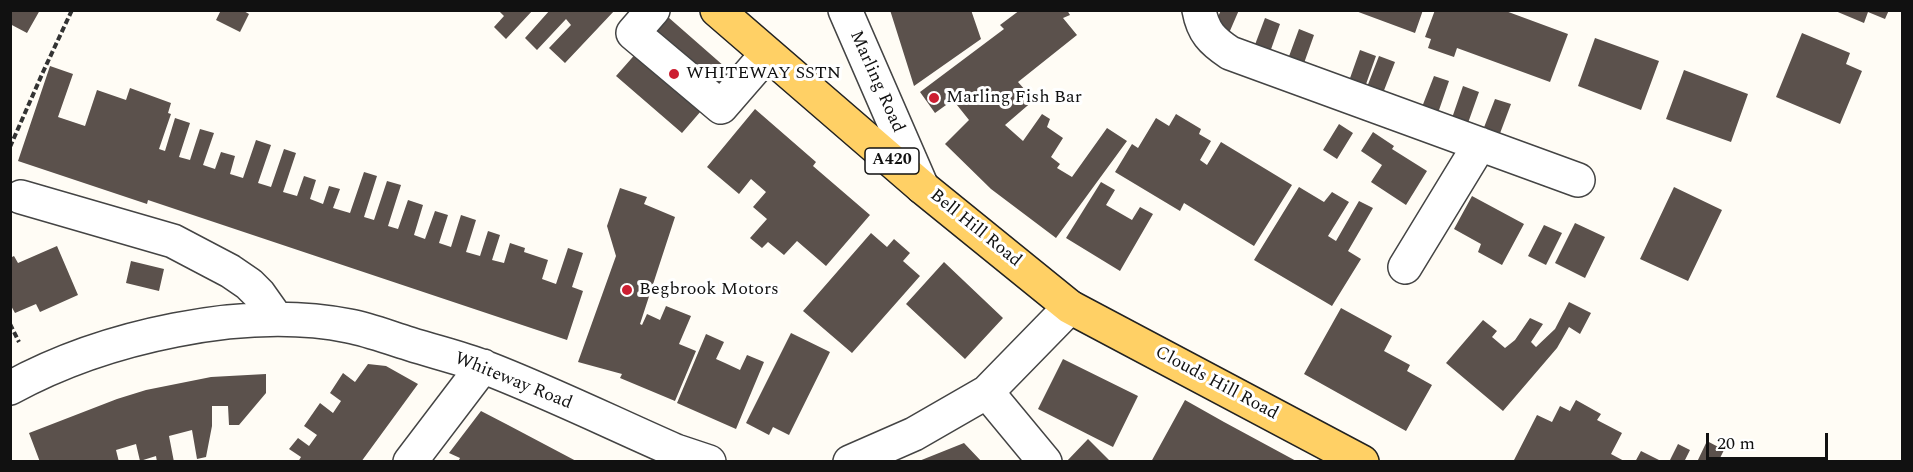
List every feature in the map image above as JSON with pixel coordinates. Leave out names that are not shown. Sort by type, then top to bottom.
[{"type":"main road","name":"Bell Hill Road","points":[[717,10],[922,187],[1070,307]]},
{"type":"main road","name":"Clouds Hill Road","points":[[1070,307],[1362,462]]},
{"type":"street","points":[[653,10],[633,33],[721,107],[767,54]]},
{"type":"street","name":"Marling Road","points":[[845,10],[922,187]]},
{"type":"street","points":[[1199,10],[1202,26],[1210,38],[1230,53],[1578,180]]},
{"type":"street","points":[[1405,267],[1480,144]]},
{"type":"street","points":[[21,197],[173,241],[222,266],[249,284],[276,318]]},
{"type":"street","points":[[850,462],[914,434],[987,392],[1070,307]]},
{"type":"street","name":"Whiteway Road","points":[[10,388],[42,371],[116,344],[192,328],[276,318],[351,326],[483,366],[676,451],[709,462]]},
{"type":"street","points":[[410,462],[483,366]]},
{"type":"street","points":[[987,392],[1045,462]]},
{"type":"path","points":[[10,147],[72,10]]},
{"type":"building","points":[[10,10],[40,10],[27,33],[10,24]]},
{"type":"building","points":[[221,10],[242,10],[249,14],[240,32],[216,20]]},
{"type":"building","points":[[498,10],[533,10],[506,39],[494,27],[504,16]]},
{"type":"building","points":[[550,10],[615,10],[565,63],[549,48],[571,25],[566,19],[537,50],[525,38]]},
{"type":"building","points":[[890,10],[971,10],[981,39],[914,86]]},
{"type":"building","points":[[1020,10],[1067,10],[1070,15],[1063,18],[1077,35],[1018,82],[1034,100],[1005,125],[1023,141],[1042,114],[1050,119],[1047,127],[1063,138],[1051,157],[1060,164],[1057,168],[1072,177],[1107,128],[1127,141],[1056,238],[991,189],[945,144],[969,120],[953,100],[935,113],[920,92],[1004,29],[1000,25]]},
{"type":"building","points":[[1221,10],[1239,10],[1226,40],[1211,33]]},
{"type":"building","points":[[1353,10],[1423,10],[1415,33]]},
{"type":"building","points":[[1435,10],[1503,10],[1568,34],[1550,82],[1457,48],[1454,57],[1428,48],[1431,39],[1425,37]]},
{"type":"building","points":[[1833,10],[1889,10],[1885,19],[1868,12],[1864,23]]},
{"type":"building","points":[[668,17],[733,74],[682,133],[616,76]]},
{"type":"building","points":[[1265,18],[1280,24],[1269,55],[1253,50]]},
{"type":"building","points":[[1299,29],[1314,35],[1303,66],[1288,59]]},
{"type":"building","points":[[1802,33],[1850,53],[1846,64],[1862,71],[1840,124],[1776,97]]},
{"type":"building","points":[[1595,38],[1659,61],[1641,110],[1578,86]]},
{"type":"building","points":[[1360,50],[1376,56],[1365,87],[1349,81]]},
{"type":"building","points":[[1379,56],[1395,62],[1383,93],[1367,87]]},
{"type":"building","points":[[50,66],[73,74],[58,117],[85,126],[97,90],[126,100],[130,88],[171,103],[168,113],[171,114],[159,149],[165,151],[175,118],[190,123],[179,157],[190,160],[200,129],[214,133],[203,165],[215,169],[221,152],[235,156],[230,174],[243,178],[256,140],[271,145],[258,183],[271,187],[284,149],[296,153],[283,192],[297,196],[304,176],[316,180],[310,199],[323,204],[329,186],[340,189],[333,208],[350,213],[364,172],[377,176],[364,217],[374,220],[387,181],[401,185],[388,226],[398,229],[408,200],[423,205],[414,235],[425,239],[435,211],[448,215],[439,243],[451,247],[461,215],[476,220],[466,252],[480,256],[488,231],[500,235],[492,260],[504,263],[510,243],[525,248],[524,252],[548,260],[542,279],[556,284],[568,248],[583,253],[572,287],[583,291],[567,340],[148,200],[147,204],[18,161]]},
{"type":"building","points":[[1684,70],[1748,94],[1731,142],[1666,119]]},
{"type":"building","points":[[1434,76],[1449,81],[1438,113],[1422,107]]},
{"type":"building","points":[[1463,86],[1479,92],[1468,123],[1452,118]]},
{"type":"building","points":[[1495,99],[1511,104],[1499,136],[1483,130]]},
{"type":"building","points":[[755,109],[816,162],[813,166],[870,215],[826,266],[797,241],[784,255],[768,242],[762,248],[750,238],[767,219],[753,207],[766,192],[751,179],[739,194],[707,167]]},
{"type":"building","points":[[1176,114],[1201,129],[1199,134],[1211,141],[1200,160],[1207,165],[1221,142],[1292,185],[1254,246],[1184,203],[1180,211],[1115,172],[1132,144],[1138,148],[1156,118],[1169,126]]},
{"type":"building","points":[[1339,124],[1353,133],[1337,159],[1323,150]]},
{"type":"building","points":[[1373,132],[1394,146],[1392,149],[1427,171],[1406,205],[1371,182],[1382,165],[1361,151]]},
{"type":"building","points":[[1101,182],[1115,190],[1106,205],[1132,220],[1140,207],[1153,214],[1120,271],[1066,238]]},
{"type":"building","points":[[1299,187],[1324,202],[1332,192],[1349,202],[1328,236],[1336,241],[1359,201],[1373,208],[1348,251],[1361,259],[1332,306],[1254,260]]},
{"type":"building","points":[[1674,187],[1722,210],[1688,281],[1640,259]]},
{"type":"building","name":"Begbrook Motors","points":[[620,188],[647,197],[644,204],[675,217],[640,324],[642,325],[647,314],[660,320],[666,306],[691,316],[679,344],[696,351],[675,401],[620,378],[622,374],[578,362],[616,256],[607,226]]},
{"type":"building","points":[[1472,196],[1524,224],[1502,265],[1478,252],[1481,244],[1454,229]]},
{"type":"building","points":[[1575,223],[1605,237],[1585,278],[1555,263]]},
{"type":"building","points":[[1544,225],[1562,233],[1546,265],[1528,256]]},
{"type":"building","points":[[871,233],[887,247],[894,239],[910,253],[903,261],[920,276],[852,353],[803,311]]},
{"type":"building","points":[[57,246],[78,295],[40,312],[36,304],[15,313],[10,304],[10,258],[14,256],[18,263]]},
{"type":"building","points":[[131,261],[164,269],[159,291],[126,283]]},
{"type":"building","points":[[944,262],[1003,318],[965,359],[906,304]]},
{"type":"building","points":[[1569,302],[1591,313],[1580,334],[1569,327],[1557,348],[1503,411],[1446,363],[1483,320],[1497,331],[1492,337],[1505,348],[1515,340],[1530,318],[1543,324],[1531,342],[1536,347],[1555,329]]},
{"type":"building","points":[[1341,308],[1392,336],[1384,351],[1410,365],[1407,371],[1432,385],[1406,431],[1304,374]]},
{"type":"building","points":[[791,333],[830,352],[789,435],[773,427],[769,435],[746,423]]},
{"type":"building","points":[[706,334],[724,342],[716,359],[740,370],[747,355],[764,362],[736,429],[677,403]]},
{"type":"building","points":[[1063,359],[1138,396],[1113,447],[1038,409]]},
{"type":"building","points":[[368,364],[386,366],[418,384],[361,462],[298,462],[301,457],[289,449],[298,438],[309,446],[317,435],[304,426],[320,403],[333,413],[341,401],[330,393],[343,373],[355,382]]},
{"type":"building","points":[[266,374],[266,393],[239,425],[229,425],[228,406],[212,406],[212,426],[206,457],[197,459],[192,430],[169,436],[174,462],[157,462],[156,456],[140,461],[136,444],[116,450],[119,462],[40,462],[29,433],[146,390],[211,377]]},
{"type":"building","points":[[1185,400],[1224,422],[1298,462],[1151,462]]},
{"type":"building","points":[[1576,400],[1601,414],[1597,420],[1622,433],[1611,454],[1626,462],[1513,462],[1537,415],[1552,422],[1560,406],[1570,411]]},
{"type":"building","points":[[481,411],[578,462],[458,462],[460,458],[449,453]]},
{"type":"building","points":[[1088,439],[1111,462],[1066,462]]},
{"type":"building","points":[[1707,441],[1724,450],[1718,462],[1697,462]]},
{"type":"building","points":[[964,443],[982,462],[919,462],[919,461]]},
{"type":"building","points":[[1678,444],[1690,450],[1684,462],[1669,462]]},
{"type":"building","points":[[1641,451],[1663,462],[1635,462]]},
{"type":"place","name":"WHITEWAY SSTN","points":[[674,74]]},
{"type":"place","name":"Marling Fish Bar","points":[[934,98]]},
{"type":"place","name":"Begbrook Motors","points":[[627,290]]}]
